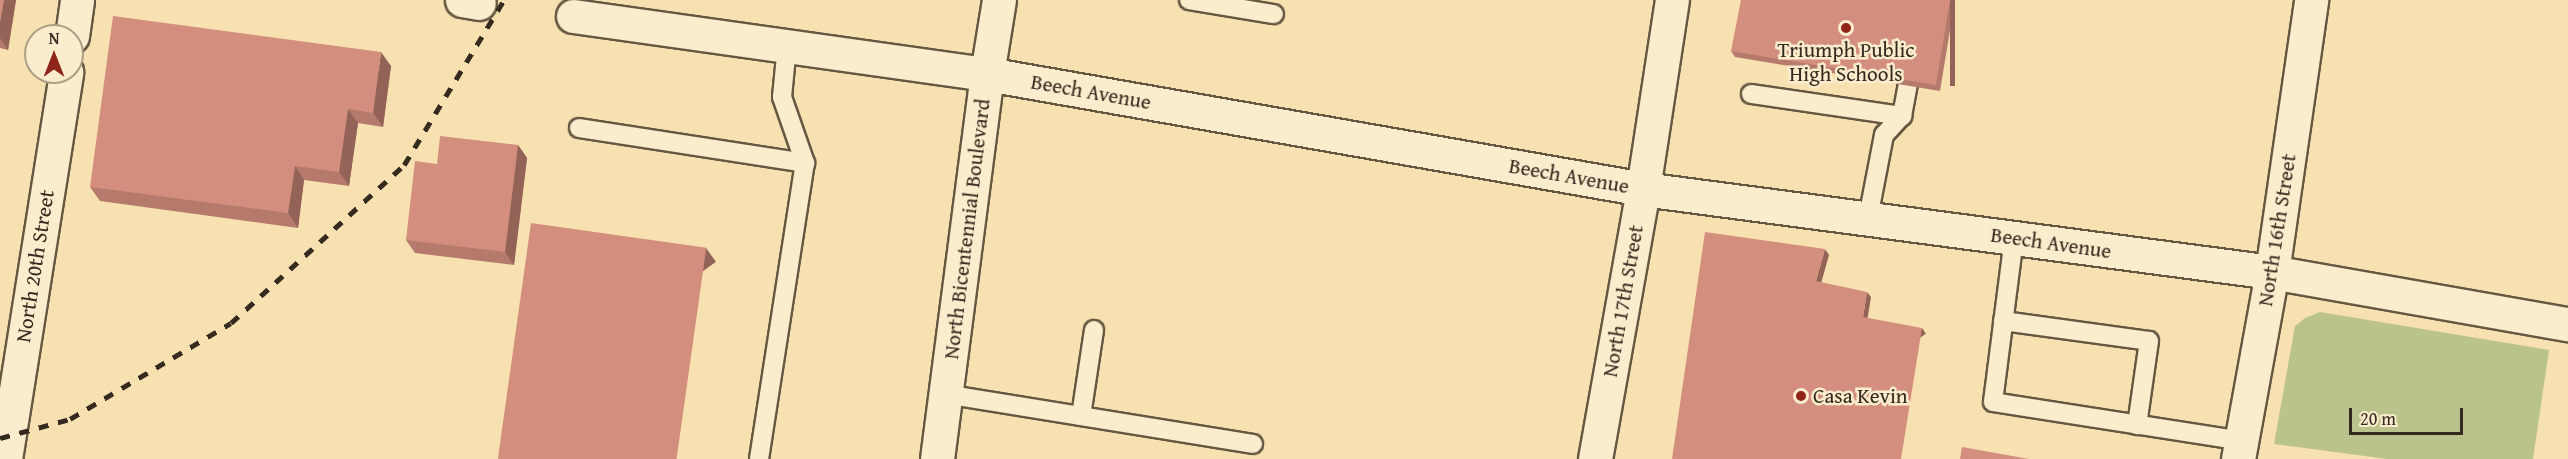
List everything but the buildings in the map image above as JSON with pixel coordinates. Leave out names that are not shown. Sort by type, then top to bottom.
[{"type":"street","points":[[74,24],[77,0]]},
{"type":"street","name":"North Bicentennial Boulevard","points":[[937,459],[987,74],[999,0]]},
{"type":"street","name":"North 17th Street","points":[[1595,459],[1643,189],[1672,0]]},
{"type":"street","name":"North 16th Street","points":[[2239,450],[2272,272],[2311,0]]},
{"type":"street","name":"Beech Avenue","points":[[573,16],[987,74],[1643,189],[2272,272],[2568,324]]},
{"type":"street","name":"North 20th Street","points":[[5,459],[64,84]]},
{"type":"lane","points":[[1189,0],[1274,15]]},
{"type":"lane","points":[[759,459],[805,164],[782,97],[787,46]]},
{"type":"lane","points":[[1868,218],[1884,135],[1902,116],[1915,49]]},
{"type":"lane","points":[[1751,94],[1902,116]]},
{"type":"lane","points":[[579,128],[805,164]]},
{"type":"lane","points":[[2014,238],[1993,402],[2137,425],[2239,450]]},
{"type":"lane","points":[[2003,321],[2149,341],[2137,425]]},
{"type":"lane","points":[[1081,416],[1094,330]]},
{"type":"lane","points":[[945,394],[1253,444]]},
{"type":"green space","points":[[2320,312],[2549,350],[2533,459],[2387,459],[2274,444],[2295,326],[2305,318]]},
{"type":"railway","points":[[0,438],[70,419],[231,323],[404,165],[504,0]]},
{"type":"place","name":"Triumph Public High Schools","points":[[1846,28]]},
{"type":"place","name":"Casa Kevin","points":[[1801,396]]}]
